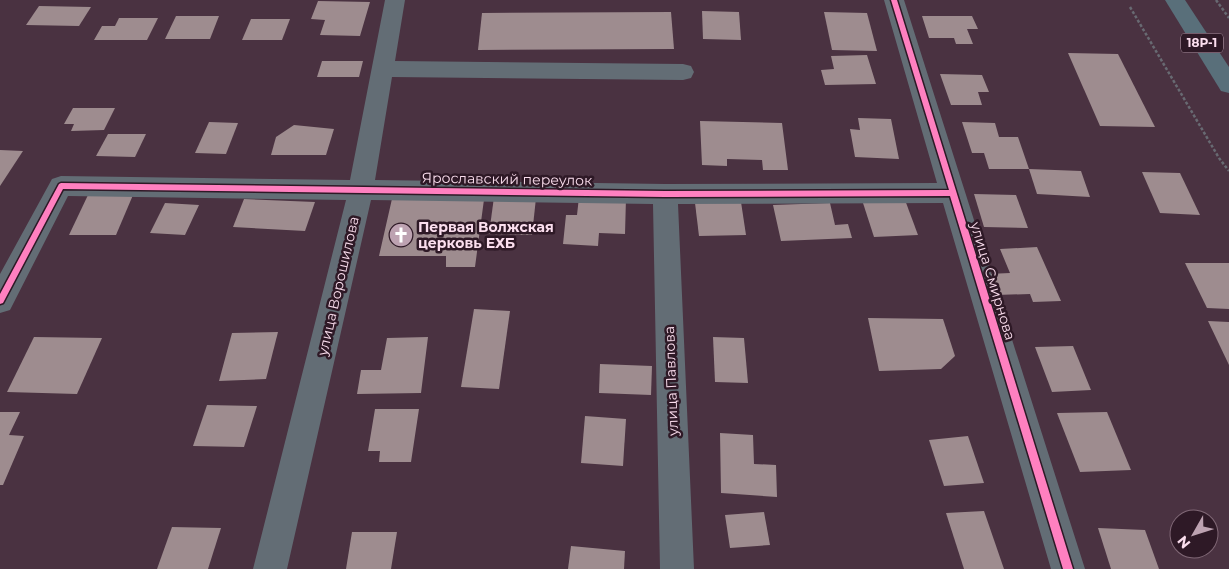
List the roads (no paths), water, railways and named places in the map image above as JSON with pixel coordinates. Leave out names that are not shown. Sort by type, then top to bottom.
[{"type":"main road","name":"18Р-1","points":[[1175,0],[1229,85]]},
{"type":"street","name":"улица Ворошилова","points":[[270,569],[361,189],[395,0]]},
{"type":"street","name":"улица Смирнова","points":[[894,0],[1068,569]]},
{"type":"street","points":[[383,69],[684,72]]},
{"type":"street","name":"Ярославский переулок","points":[[0,301],[60,186],[665,194],[953,193]]},
{"type":"street","name":"улица Павлова","points":[[665,194],[677,569]]},
{"type":"place","name":"Первая Волжская церковь ЕХБ","points":[[401,235]]}]
